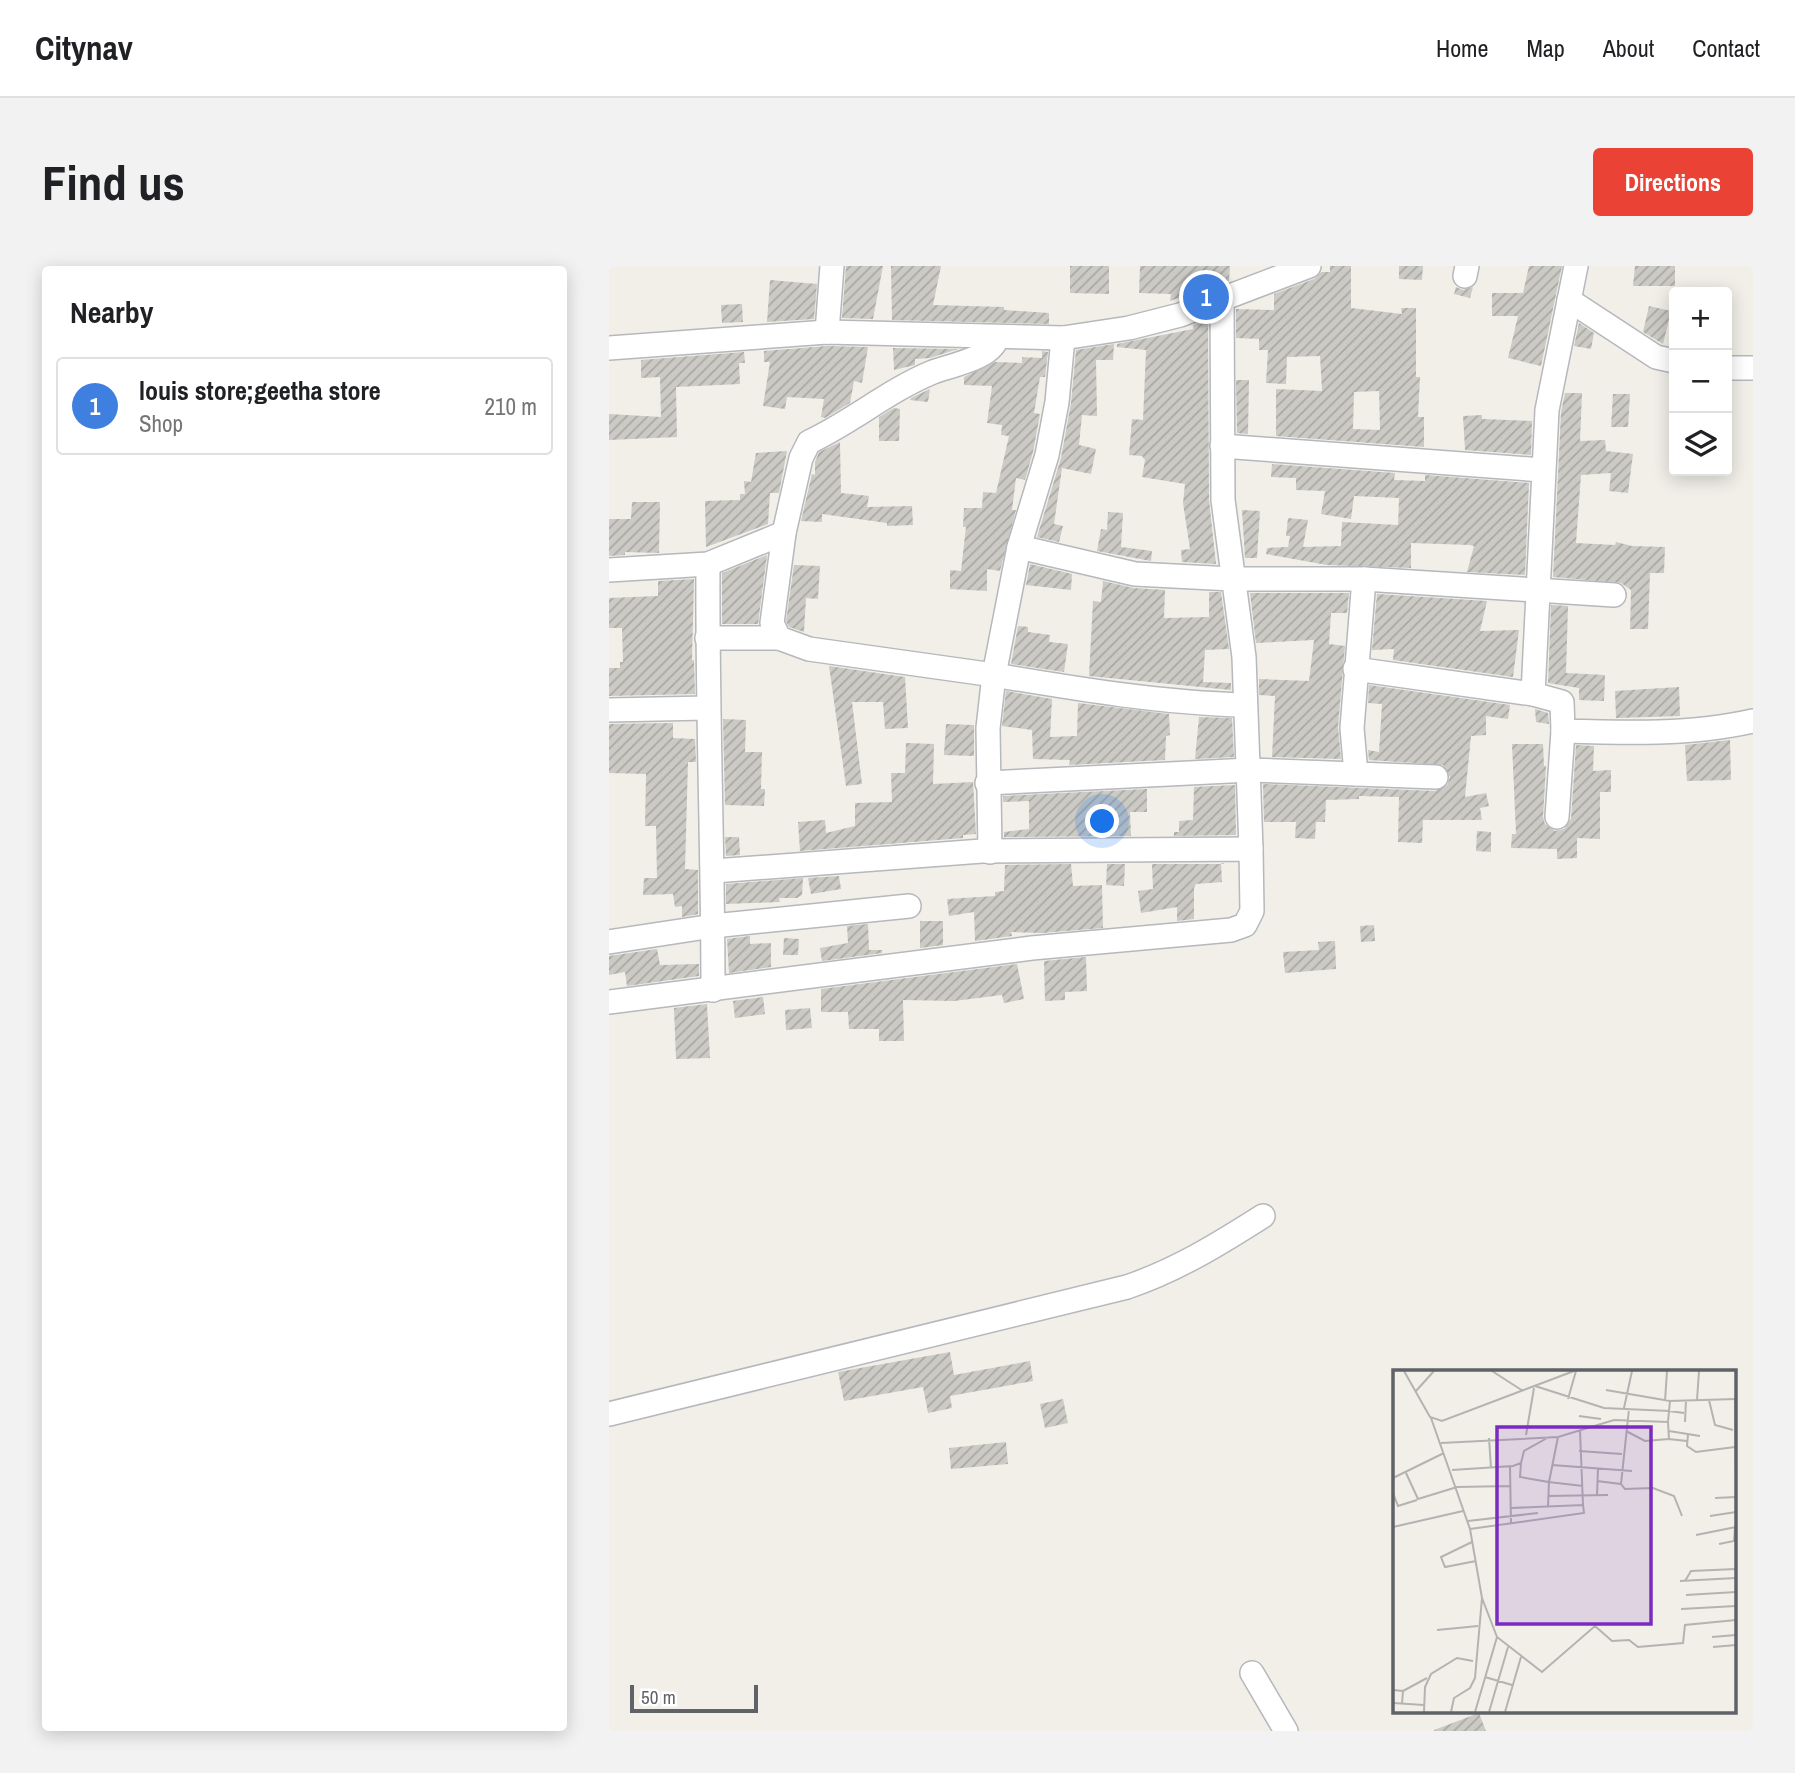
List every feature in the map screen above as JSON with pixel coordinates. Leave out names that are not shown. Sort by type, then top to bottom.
[{"type":"street","points":[[827,332],[832,266]]},
{"type":"street","points":[[609,348],[827,332],[1063,338],[1129,328],[1180,315],[1308,266]]},
{"type":"street","points":[[1533,694],[1536,590],[1547,410],[1576,266]]},
{"type":"street","points":[[609,1002],[1032,948],[1231,930],[1245,925],[1252,911],[1250,770],[1244,657],[1223,500],[1223,299]]},
{"type":"street","points":[[1569,300],[1655,357],[1669,360]]},
{"type":"street","points":[[779,638],[772,623],[784,533],[801,458],[809,442],[839,428],[907,383],[989,351],[997,337]]},
{"type":"street","points":[[990,852],[988,728],[994,675],[1019,547],[1047,456],[1057,402],[1063,338]]},
{"type":"street","points":[[1732,368],[1753,368]]},
{"type":"street","points":[[1222,446],[1542,470]]},
{"type":"street","points":[[609,570],[708,564],[784,533]]},
{"type":"street","points":[[1019,547],[1135,574],[1232,579],[1364,579],[1615,595]]},
{"type":"street","points":[[708,564],[707,708],[714,871],[713,990]]},
{"type":"street","points":[[1356,774],[1352,728],[1364,579]]},
{"type":"street","points":[[707,638],[779,638],[809,649],[1199,704],[1245,705]]},
{"type":"street","points":[[1355,669],[1533,694],[1562,702],[1563,731],[1557,817]]},
{"type":"street","points":[[609,710],[707,708]]},
{"type":"street","points":[[1563,731],[1630,733],[1729,727],[1753,721]]},
{"type":"street","points":[[987,783],[1250,770],[1436,777]]},
{"type":"street","points":[[714,871],[990,852],[1251,849]]},
{"type":"street","points":[[609,942],[713,926],[909,906]]},
{"type":"street","points":[[609,1414],[1127,1287],[1162,1275],[1199,1257],[1263,1216]]},
{"type":"street","points":[[1252,1673],[1286,1731]]},
{"type":"building","points":[[846,266],[883,266],[873,319],[842,318]]},
{"type":"building","points":[[891,266],[941,266],[933,305],[1004,307],[1004,310],[1049,313],[1049,324],[892,320]]},
{"type":"building","points":[[1070,266],[1109,266],[1109,294],[1070,293]]},
{"type":"building","points":[[1140,266],[1230,266],[1229,281],[1170,301],[1171,294],[1139,293]]},
{"type":"building","points":[[1330,266],[1351,266],[1351,308],[1402,314],[1401,308],[1416,308],[1416,377],[1420,377],[1418,417],[1424,417],[1424,447],[1276,436],[1276,389],[1322,391],[1320,356],[1287,357],[1286,384],[1266,383],[1268,350],[1259,350],[1259,339],[1236,338],[1236,309],[1274,310],[1274,294],[1314,279],[1321,272],[1330,272]],"holes":[[[1379,391],[1380,430],[1353,429],[1354,392]]]},
{"type":"building","points":[[1399,266],[1423,266],[1422,280],[1399,279]]},
{"type":"building","points":[[1529,266],[1562,266],[1541,366],[1508,358],[1518,316],[1492,316],[1492,293],[1523,293]]},
{"type":"building","points":[[1635,266],[1675,266],[1675,286],[1633,286]]},
{"type":"building","points":[[770,280],[817,284],[814,319],[767,322]]},
{"type":"building","points":[[1456,287],[1463,290],[1473,287],[1470,298],[1454,294]]},
{"type":"building","points":[[742,304],[743,322],[722,323],[721,305]]},
{"type":"building","points":[[1649,306],[1669,311],[1663,344],[1643,332]]},
{"type":"building","points":[[1208,321],[1209,500],[1216,564],[1182,562],[1181,550],[1190,549],[1183,503],[1185,484],[1142,477],[1145,460],[1142,456],[1129,455],[1132,419],[1143,420],[1146,350],[1117,347],[1117,344],[1193,329],[1193,325]]},
{"type":"building","points":[[1579,323],[1594,333],[1591,349],[1574,346]]},
{"type":"building","points":[[1114,344],[1113,360],[1096,360],[1097,416],[1082,415],[1079,445],[1096,449],[1091,474],[1062,468],[1054,524],[1063,526],[1059,542],[1037,537],[1061,458],[1071,403],[1076,350]]},
{"type":"building","points":[[827,346],[868,347],[862,383],[854,381],[850,403],[825,418],[821,417],[824,399],[787,397],[785,409],[763,406],[770,362],[764,362],[764,351]]},
{"type":"building","points":[[893,348],[958,349],[930,358],[915,359],[915,365],[894,370]]},
{"type":"building","points":[[1042,351],[1048,352],[1045,377],[1040,377],[1034,413],[1040,414],[1033,452],[1025,480],[1016,478],[1012,510],[1016,510],[1000,571],[987,569],[987,591],[950,589],[950,570],[961,571],[966,527],[963,527],[964,508],[982,508],[983,492],[996,493],[1009,436],[1001,435],[1002,425],[987,423],[992,386],[964,385],[964,377],[995,362],[1022,363],[1022,357],[1042,358]]},
{"type":"building","points":[[744,352],[745,363],[739,363],[740,384],[676,387],[677,437],[609,440],[609,414],[661,417],[660,377],[641,378],[641,360]]},
{"type":"building","points":[[1236,380],[1249,380],[1248,434],[1237,433]]},
{"type":"building","points":[[930,389],[928,402],[910,400],[911,398]]},
{"type":"building","points":[[1565,393],[1582,393],[1580,441],[1605,440],[1606,451],[1633,454],[1628,493],[1609,491],[1611,473],[1581,475],[1576,543],[1615,545],[1616,542],[1632,546],[1665,547],[1664,573],[1650,573],[1648,629],[1630,629],[1631,590],[1621,583],[1553,577],[1561,412]]},
{"type":"building","points":[[1613,394],[1630,394],[1628,427],[1611,427]]},
{"type":"building","points":[[894,408],[900,409],[899,441],[879,441],[879,417]]},
{"type":"building","points":[[1482,415],[1482,419],[1532,421],[1531,455],[1465,450],[1463,416]]},
{"type":"building","points":[[840,442],[841,493],[869,496],[867,507],[912,506],[913,525],[887,526],[887,523],[822,514],[822,522],[801,521],[819,452]]},
{"type":"building","points":[[787,451],[779,493],[770,493],[768,524],[706,547],[705,501],[740,500],[740,494],[745,494],[744,481],[751,482],[756,453]]},
{"type":"building","points":[[1272,464],[1395,473],[1394,480],[1425,481],[1425,475],[1529,483],[1525,575],[1467,572],[1474,546],[1470,545],[1411,543],[1411,568],[1327,565],[1266,554],[1267,548],[1288,547],[1288,518],[1308,520],[1303,547],[1341,546],[1342,522],[1398,525],[1399,498],[1354,496],[1351,519],[1321,514],[1325,491],[1296,490],[1296,478],[1271,477]]},
{"type":"building","points":[[632,502],[660,502],[659,553],[625,552],[625,555],[609,556],[609,519],[631,519]]},
{"type":"building","points":[[1242,510],[1260,511],[1257,558],[1245,558]]},
{"type":"building","points":[[1108,512],[1123,513],[1121,547],[1152,551],[1151,561],[1097,551],[1101,529],[1107,530]]},
{"type":"building","points":[[767,555],[758,624],[722,624],[722,573]]},
{"type":"building","points":[[1030,564],[1072,574],[1071,590],[1026,585]]},
{"type":"building","points":[[794,565],[820,566],[818,599],[806,598],[804,632],[789,627],[786,621]]},
{"type":"building","points":[[694,579],[692,660],[695,694],[609,696],[609,668],[620,668],[620,662],[623,662],[622,628],[609,628],[609,598],[658,596],[658,581]]},
{"type":"building","points":[[1103,581],[1134,588],[1165,590],[1164,618],[1209,617],[1209,592],[1221,592],[1229,649],[1205,650],[1203,682],[1231,683],[1231,690],[1089,676],[1093,601],[1101,602]]},
{"type":"building","points":[[1250,593],[1349,593],[1347,613],[1331,613],[1329,644],[1345,646],[1338,727],[1341,759],[1272,757],[1275,696],[1259,695],[1259,679],[1309,681],[1314,640],[1256,643]]},
{"type":"building","points":[[1377,594],[1487,601],[1480,631],[1519,630],[1513,677],[1393,660],[1394,649],[1372,650]]},
{"type":"building","points":[[1551,605],[1568,606],[1566,673],[1605,675],[1604,701],[1579,700],[1579,688],[1548,683]]},
{"type":"building","points":[[1018,626],[1028,627],[1028,632],[1050,635],[1049,642],[1068,644],[1064,672],[1011,664]]},
{"type":"building","points":[[829,666],[905,677],[908,728],[885,729],[883,702],[852,702],[862,784],[846,786]]},
{"type":"building","points":[[1369,685],[1510,705],[1508,719],[1486,716],[1486,735],[1471,736],[1465,797],[1486,793],[1489,806],[1480,808],[1482,820],[1423,820],[1422,843],[1398,842],[1399,797],[1359,796],[1359,799],[1326,800],[1325,822],[1316,822],[1315,839],[1295,838],[1296,822],[1264,822],[1263,784],[1435,791],[1447,785],[1450,777],[1443,765],[1369,760],[1368,750],[1379,752],[1382,704],[1368,703]]},
{"type":"building","points":[[1679,687],[1680,716],[1616,718],[1615,691]]},
{"type":"building","points":[[1006,691],[1052,699],[1050,737],[1077,736],[1078,703],[1169,714],[1170,735],[1166,736],[1165,760],[1069,765],[1070,760],[1033,759],[1032,730],[1002,726]]},
{"type":"building","points":[[1535,709],[1548,713],[1549,724],[1536,722]]},
{"type":"building","points":[[1199,717],[1232,718],[1234,757],[1195,759]]},
{"type":"building","points":[[723,719],[746,720],[745,752],[762,752],[761,789],[765,789],[764,806],[725,805]]},
{"type":"building","points":[[673,723],[673,738],[695,739],[696,762],[688,762],[685,869],[698,870],[698,914],[682,917],[682,906],[675,907],[673,894],[643,895],[644,878],[657,878],[656,826],[645,826],[646,774],[609,773],[609,724]]},
{"type":"building","points":[[946,724],[974,725],[974,756],[944,755]]},
{"type":"building","points":[[1730,740],[1731,780],[1687,781],[1685,745]]},
{"type":"building","points":[[906,743],[934,744],[933,784],[973,782],[976,834],[963,835],[963,838],[800,851],[798,822],[825,820],[826,833],[855,826],[855,803],[892,802],[891,773],[905,773]]},
{"type":"building","points":[[1512,744],[1543,744],[1546,766],[1543,817],[1545,824],[1555,831],[1564,829],[1571,819],[1576,745],[1594,746],[1593,771],[1611,770],[1611,792],[1600,792],[1600,839],[1577,838],[1577,858],[1557,859],[1557,849],[1511,848],[1512,834],[1516,834]]},
{"type":"building","points":[[1235,785],[1236,835],[1174,836],[1174,832],[1179,832],[1179,821],[1193,820],[1194,787]]},
{"type":"building","points":[[1147,789],[1147,812],[1130,812],[1131,836],[1004,837],[1004,832],[1029,829],[1029,801],[1003,802],[1003,796]]},
{"type":"building","points":[[1477,831],[1491,832],[1491,852],[1476,851]]},
{"type":"building","points":[[725,837],[739,837],[740,855],[726,856]]},
{"type":"building","points":[[1221,863],[1222,882],[1196,884],[1194,888],[1194,919],[1177,921],[1177,907],[1141,913],[1138,891],[1153,889],[1152,864]]},
{"type":"building","points":[[1071,864],[1073,886],[1102,885],[1103,928],[1042,933],[1011,932],[1012,936],[975,941],[974,912],[949,916],[947,899],[995,896],[995,892],[1004,891],[1005,865]]},
{"type":"building","points":[[1107,864],[1125,864],[1124,886],[1106,885]]},
{"type":"building","points":[[839,876],[841,889],[811,894],[808,878]]},
{"type":"building","points":[[803,878],[802,895],[797,898],[779,898],[780,902],[726,904],[726,884]]},
{"type":"building","points":[[920,921],[943,921],[943,945],[920,948]]},
{"type":"building","points":[[868,924],[869,950],[882,950],[882,953],[822,961],[820,948],[848,943],[847,926]]},
{"type":"building","points":[[1374,925],[1375,941],[1361,942],[1360,926]]},
{"type":"building","points":[[750,936],[750,944],[771,943],[771,967],[729,973],[727,939]]},
{"type":"building","points":[[784,938],[799,939],[798,955],[783,955]]},
{"type":"building","points":[[1335,941],[1336,969],[1285,973],[1283,952],[1319,950],[1318,942]]},
{"type":"building","points":[[657,949],[660,965],[699,964],[699,976],[627,986],[625,972],[609,975],[609,956]]},
{"type":"building","points":[[1086,957],[1087,991],[1065,992],[1065,1000],[1045,1001],[1044,961]]},
{"type":"building","points":[[1017,964],[1024,999],[1004,1003],[1002,995],[954,1001],[903,1000],[904,1041],[879,1041],[879,1029],[849,1029],[848,1012],[821,1012],[821,989]]},
{"type":"building","points":[[763,997],[765,1014],[735,1018],[733,1001]]},
{"type":"building","points":[[707,1004],[710,1058],[676,1059],[674,1008]]},
{"type":"building","points":[[810,1008],[812,1028],[786,1030],[785,1010]]},
{"type":"building","points":[[950,1352],[954,1375],[1030,1361],[1033,1381],[950,1396],[952,1408],[928,1413],[923,1387],[844,1401],[838,1372]]},
{"type":"building","points":[[1063,1399],[1068,1423],[1045,1428],[1040,1404]]},
{"type":"building","points":[[1006,1442],[1008,1464],[951,1469],[949,1448]]},
{"type":"building","points":[[1479,1714],[1486,1731],[1434,1731]]},
{"type":"place","name":"louis store;geetha store","points":[[1206,297]]}]
